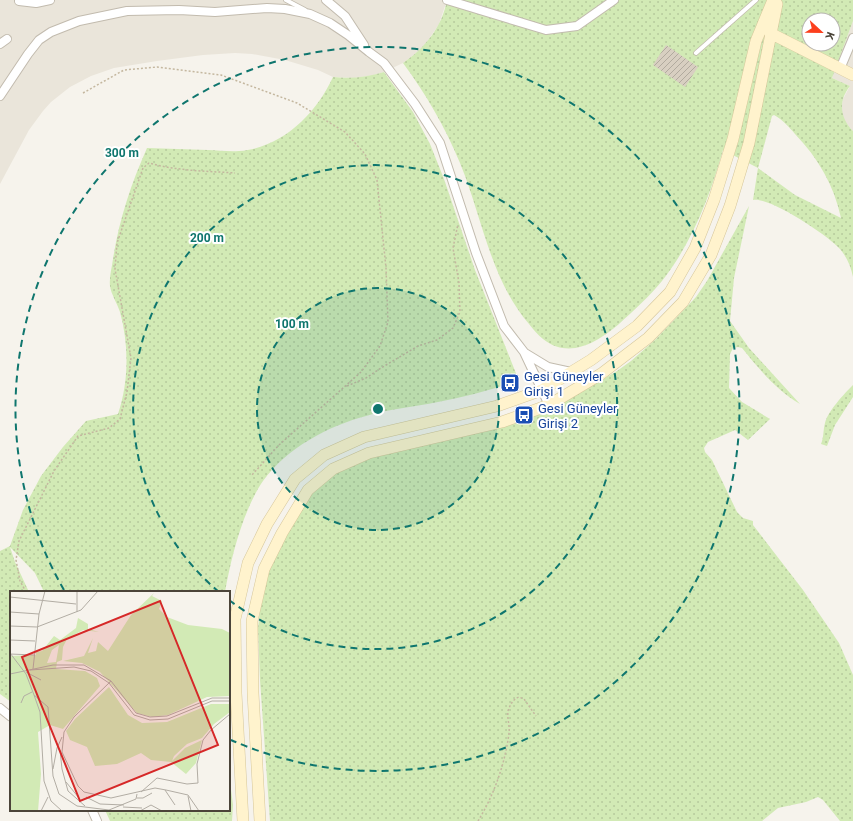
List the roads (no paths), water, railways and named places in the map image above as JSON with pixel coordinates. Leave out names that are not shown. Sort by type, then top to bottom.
[{"type":"street","points":[[19,1],[36,3],[50,0]]},
{"type":"street","points":[[326,0],[344,16],[369,52]]},
{"type":"street","points":[[447,0],[546,30],[577,26],[614,0]]},
{"type":"street","points":[[243,821],[236,694],[235,619],[248,563],[267,524],[295,479],[324,454],[364,437],[497,406],[542,390],[591,360],[637,326],[670,292],[695,248],[714,200],[733,139],[756,41],[773,0]]},
{"type":"street","points":[[260,821],[253,693],[252,621],[264,569],[282,532],[308,490],[333,469],[369,453],[502,422],[549,406],[601,374],[648,338],[683,302],[711,255],[730,206],[749,143],[777,0]]},
{"type":"street","points":[[0,96],[28,54],[40,40],[51,32],[79,21],[127,11],[148,10],[215,12],[267,8],[285,9],[310,14],[330,23],[384,63],[415,104],[440,143],[476,254],[504,326],[524,352],[549,406]]},
{"type":"street","points":[[770,33],[853,75]]},
{"type":"street","points":[[840,68],[853,38]]},
{"type":"street","points":[[524,352],[548,367],[571,372]]},
{"type":"street","points":[[0,708],[10,716]]},
{"type":"street","points":[[92,811],[97,821]]},
{"type":"lane","points":[[286,0],[301,7],[310,14]]},
{"type":"lane","points":[[696,53],[756,0]]},
{"type":"place","name":"Gesi Güneyler Girişi 1","points":[[510,383]]},
{"type":"place","name":"Gesi Güneyler Girişi 2","points":[[524,415]]}]
